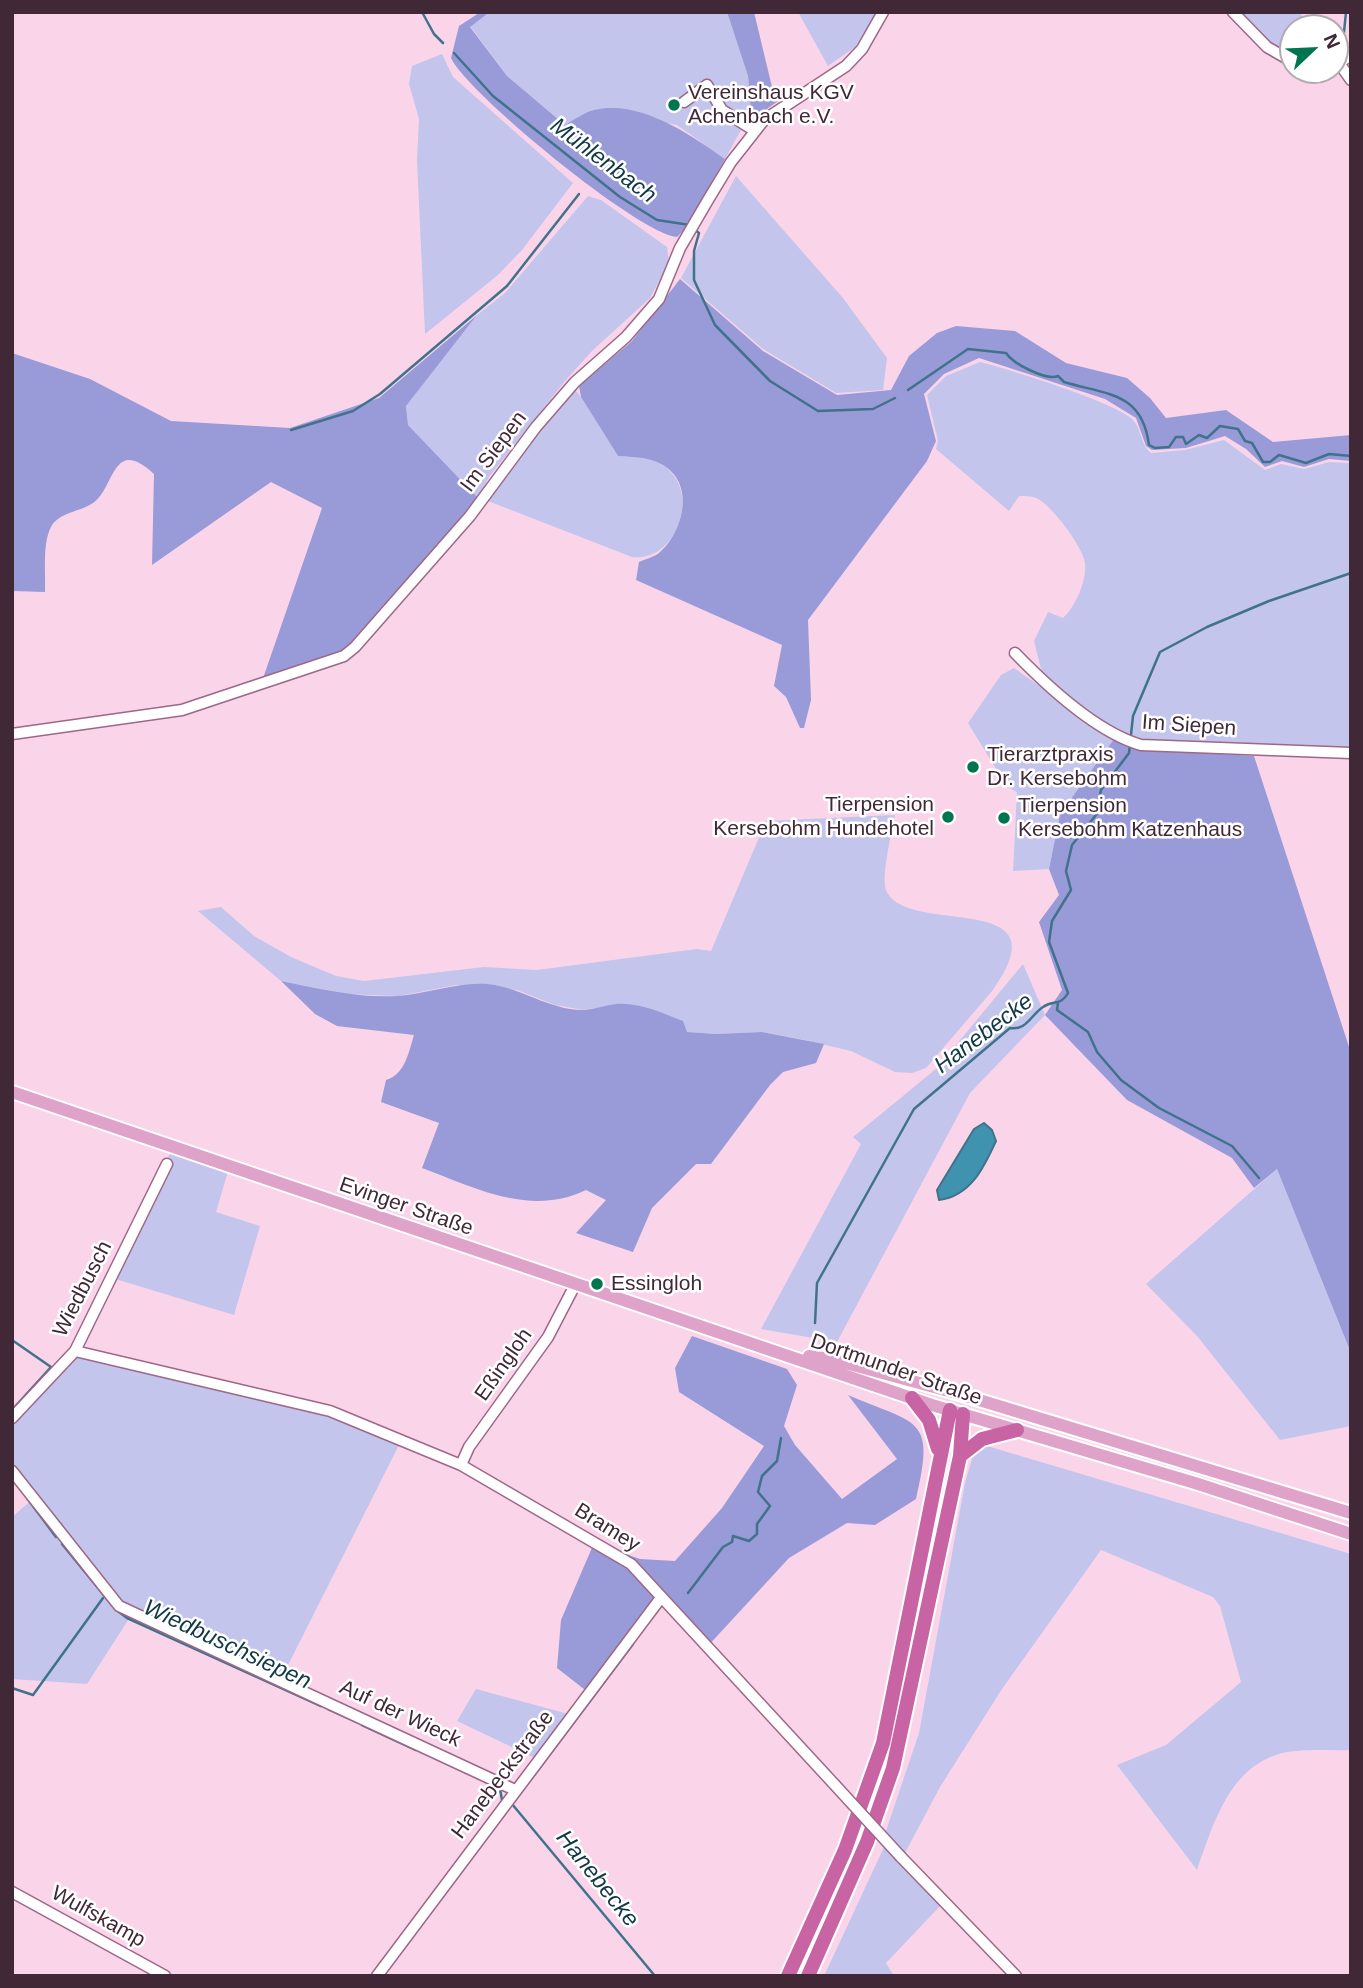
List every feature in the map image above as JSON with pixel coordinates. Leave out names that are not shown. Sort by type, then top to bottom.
[{"type":"highway","points":[[912,1398],[935,1432],[939,1453]]},
{"type":"highway","points":[[788,1976],[845,1850],[883,1743],[903,1652],[939,1453],[961,1404]]},
{"type":"highway","points":[[808,1976],[867,1842],[893,1768],[960,1455],[961,1404]]},
{"type":"highway","points":[[960,1455],[982,1439],[1017,1430]]},
{"type":"main road","name":"Evinger Straße","points":[[12,1092],[575,1285],[788,1354]]},
{"type":"main road","name":"Dortmunder Straße","points":[[788,1354],[912,1398],[961,1404],[1017,1430],[1195,1483],[1351,1534]]},
{"type":"main road","name":"Dortmunder Straße","points":[[788,1354],[831,1359],[961,1404],[1351,1513]]},
{"type":"street","name":"Im Siepen","points":[[12,734],[195,707],[344,656],[410,587],[470,516],[536,427],[575,382],[626,337],[659,299],[693,225],[731,162],[755,131],[783,106],[846,66],[862,49],[883,12]]},
{"type":"street","points":[[1233,12],[1267,47],[1279,54]]},
{"type":"street","points":[[684,102],[707,85],[722,110],[755,131]]},
{"type":"street","name":"Im Siepen","points":[[1015,653],[1044,683],[1124,740],[1141,745],[1351,753]]},
{"type":"street","name":"Wiedbusch","points":[[12,1418],[75,1351],[167,1164]]},
{"type":"street","name":"Eßingloh","points":[[461,1465],[469,1447],[548,1337],[575,1285]]},
{"type":"street","name":"Bramey","points":[[75,1351],[330,1411],[461,1465],[619,1555],[649,1582],[660,1599],[746,1687],[901,1857],[1016,1976]]},
{"type":"street","name":"Auf der Wieck","points":[[12,1471],[112,1598],[125,1610],[515,1790]]},
{"type":"street","name":"Hanebeckstraße","points":[[377,1976],[660,1599]]},
{"type":"street","name":"Wulfskamp","points":[[12,1892],[165,1976]]},
{"type":"shaded area","points":[[490,12],[727,12],[748,76],[751,112],[725,159],[677,125],[593,110],[565,125],[507,76],[470,26]]},
{"type":"shaded area","points":[[727,12],[754,12],[772,87],[781,99],[760,114],[751,112],[748,76]]},
{"type":"shaded area","points":[[798,12],[877,12],[855,47],[828,66]]},
{"type":"shaded area","points":[[1241,12],[1299,12],[1301,14],[1279,14],[1279,50],[1273,47]]},
{"type":"shaded area","points":[[479,13],[487,14],[470,27],[507,76],[565,125],[594,110],[629,110],[664,121],[725,159],[687,227],[677,237],[657,230],[593,189],[520,130],[464,76],[451,58],[459,26]]},
{"type":"shaded area","points":[[442,54],[453,77],[573,183],[522,250],[498,275],[425,334],[417,160],[419,119],[409,84],[412,66]]},
{"type":"shaded area","points":[[736,176],[843,298],[887,358],[883,390],[836,393],[763,349],[681,278]]},
{"type":"shaded area","points":[[588,196],[601,200],[667,247],[669,263],[650,298],[592,351],[565,381],[489,477],[478,498],[408,425],[406,405],[477,315],[505,293]]},
{"type":"shaded area","points":[[680,279],[763,351],[837,395],[891,390],[909,356],[937,333],[956,326],[1015,331],[1066,363],[1127,378],[1150,398],[1166,418],[1226,410],[1273,442],[1351,435],[1351,461],[1329,459],[1304,467],[1282,461],[1265,467],[1246,449],[1225,436],[1186,448],[1152,450],[1146,446],[1136,418],[1105,399],[979,358],[944,374],[924,394],[936,441],[927,461],[808,620],[811,700],[804,728],[800,728],[786,697],[774,686],[782,645],[636,580],[639,562],[659,553],[675,533],[682,507],[679,483],[672,472],[661,464],[618,456],[581,397],[579,386],[632,341]]},
{"type":"shaded area","points":[[477,315],[406,406],[408,425],[478,498],[354,644],[339,656],[261,684],[322,508],[271,482],[152,565],[154,474],[140,463],[130,460],[122,462],[93,503],[64,515],[51,527],[45,550],[45,592],[12,591],[12,353],[90,379],[171,421],[290,428],[379,398]]},
{"type":"shaded area","points":[[980,362],[1060,387],[1123,413],[1136,424],[1151,453],[1185,450],[1224,440],[1265,470],[1281,464],[1304,469],[1329,462],[1351,463],[1351,747],[1137,739],[1111,727],[1043,677],[1034,641],[1048,612],[1063,618],[1072,607],[1080,592],[1085,563],[1073,537],[1050,508],[1034,497],[1019,496],[1009,511],[936,449],[938,441],[927,395],[946,376]]},
{"type":"shaded area","points":[[572,391],[576,391],[581,397],[618,456],[646,459],[661,464],[674,475],[681,490],[680,522],[662,548],[648,556],[632,557],[488,501],[488,497],[541,425]]},
{"type":"shaded area","points":[[1014,668],[1114,739],[1060,814],[1049,869],[1013,871],[1017,792],[1007,787],[968,723],[1001,675]]},
{"type":"shaded area","points":[[1114,739],[1138,749],[1254,756],[1351,1053],[1351,1353],[1277,1169],[1254,1188],[1232,1158],[1127,1100],[1045,1015],[1062,990],[1039,922],[1059,895],[1049,869],[1060,814]]},
{"type":"shaded area","points":[[895,815],[885,883],[886,890],[899,904],[997,926],[1010,938],[1010,958],[993,990],[926,1068],[912,1073],[895,1072],[851,1051],[800,1039],[762,1032],[687,1032],[618,1004],[584,1010],[555,1005],[517,990],[456,985],[399,996],[335,994],[281,981],[198,911],[221,907],[254,936],[291,957],[336,976],[364,981],[484,967],[537,970],[697,949],[711,951],[766,821]]},
{"type":"shaded area","points":[[1023,964],[1045,1015],[970,1093],[837,1342],[761,1329],[861,1144],[853,1137],[937,1068]]},
{"type":"shaded area","points":[[281,981],[367,996],[408,995],[464,985],[487,984],[512,989],[572,1009],[585,1010],[616,1004],[642,1006],[683,1021],[687,1032],[762,1032],[824,1044],[816,1063],[783,1072],[770,1085],[711,1164],[696,1164],[652,1208],[633,1252],[576,1233],[606,1200],[586,1190],[565,1198],[524,1200],[483,1191],[422,1168],[439,1123],[381,1102],[386,1080],[402,1068],[414,1035],[337,1026],[315,1014]]},
{"type":"shaded area","points":[[984,1123],[992,1130],[996,1141],[981,1170],[960,1193],[939,1200],[937,1190],[974,1129]]},
{"type":"shaded area","points":[[172,1149],[229,1168],[216,1212],[260,1226],[234,1315],[112,1278]]},
{"type":"shaded area","points":[[1277,1169],[1351,1353],[1351,1426],[1280,1440],[1197,1336],[1146,1284]]},
{"type":"shaded area","points":[[692,1336],[787,1369],[797,1385],[784,1426],[795,1445],[842,1499],[897,1459],[848,1395],[906,1419],[916,1427],[922,1438],[924,1452],[916,1499],[875,1525],[847,1523],[789,1558],[707,1647],[660,1599],[589,1693],[557,1668],[561,1620],[594,1543],[640,1559],[675,1561],[722,1508],[764,1446],[679,1392],[675,1368]]},
{"type":"shaded area","points":[[75,1351],[330,1411],[402,1439],[280,1681],[132,1614],[87,1684],[12,1679],[12,1517],[34,1498],[12,1471],[12,1418]]},
{"type":"shaded area","points":[[987,1446],[1351,1554],[1351,1750],[1288,1752],[1261,1761],[1247,1772],[1225,1801],[1197,1870],[1117,1765],[1166,1745],[1241,1682],[1220,1606],[1213,1597],[1101,1550],[1002,1689],[940,1787],[905,1853],[886,1831],[919,1733],[965,1483],[974,1452]]},
{"type":"shaded area","points":[[476,1689],[572,1715],[539,1760],[457,1721]]},
{"type":"shaded area","points":[[885,1845],[942,1904],[886,1963],[894,1976],[824,1976]]},
{"type":"waterway","name":"Mühlenbach","points":[[422,12],[434,34],[443,43]]},
{"type":"waterway","name":"Mühlenbach","points":[[454,53],[493,96],[620,197],[657,220],[690,225]]},
{"type":"waterway","points":[[291,430],[353,411],[380,394],[507,286],[579,194]]},
{"type":"waterway","name":"Mühlenbach","points":[[695,230],[699,233],[694,251],[694,280],[715,325],[770,381],[818,411],[873,409],[895,398]]},
{"type":"waterway","name":"Mühlenbach","points":[[908,390],[968,349],[1006,353],[1016,362],[1039,374],[1058,376],[1064,382],[1120,398],[1131,405],[1145,428],[1149,445],[1155,448],[1169,447],[1176,437],[1183,437],[1186,444],[1199,435],[1207,438],[1220,426],[1238,429],[1245,441],[1252,443],[1263,462],[1270,462],[1279,455],[1306,463],[1329,454],[1351,456]]},
{"type":"waterway","name":"Hanebecke","points":[[815,1323],[817,1283],[914,1109],[1010,1028],[1024,1025],[1043,1007],[1063,1000],[1068,993],[1049,942],[1052,921],[1071,890],[1066,871],[1072,845],[1096,815],[1101,790],[1129,753],[1133,716],[1160,652],[1207,627],[1269,601],[1351,573]]},
{"type":"waterway","points":[[1058,1003],[1057,1010],[1088,1032],[1097,1052],[1121,1080],[1159,1108],[1232,1146],[1259,1178]]},
{"type":"waterway","points":[[12,1340],[51,1367],[12,1410]]},
{"type":"waterway","name":"Hanebecke","points":[[688,1593],[723,1547],[732,1542],[733,1536],[749,1541],[757,1534],[757,1524],[770,1506],[758,1492],[762,1476],[777,1461],[781,1438]]},
{"type":"waterway","points":[[27,1498],[56,1537]]},
{"type":"waterway","points":[[62,1544],[112,1605]]},
{"type":"waterway","name":"Wiedbuschsiepen","points":[[12,1688],[33,1695],[103,1598]]},
{"type":"waterway","name":"Wiedbuschsiepen","points":[[119,1612],[321,1706]]},
{"type":"waterway","name":"Hanebecke","points":[[532,1778],[633,1644]]},
{"type":"waterway","name":"Wiedbuschsiepen","points":[[328,1709],[357,1722]]},
{"type":"waterway","name":"Wiedbuschsiepen","points":[[362,1725],[416,1750]]},
{"type":"waterway","name":"Wiedbuschsiepen","points":[[425,1753],[467,1773]]},
{"type":"waterway","name":"Wiedbuschsiepen","points":[[474,1776],[500,1789],[502,1800]]},
{"type":"waterway","name":"Hanebecke","points":[[512,1804],[655,1976]]},
{"type":"place","name":"Vereinshaus KGV Achenbach e.V.","points":[[674,105]]},
{"type":"place","name":"Tierarztpraxis Dr. Kersebohm","points":[[973,767]]},
{"type":"place","name":"Tierpension Kersebohm Hundehotel","points":[[948,817]]},
{"type":"place","name":"Tierpension Kersebohm Katzenhaus","points":[[1004,818]]},
{"type":"place","name":"Essingloh","points":[[597,1284]]}]
